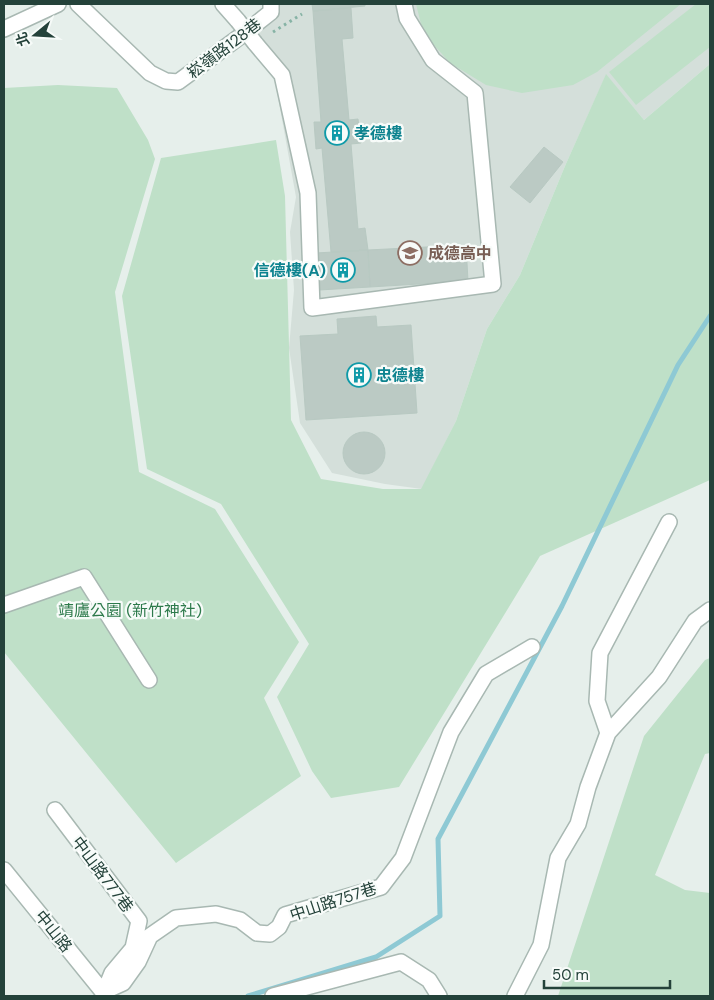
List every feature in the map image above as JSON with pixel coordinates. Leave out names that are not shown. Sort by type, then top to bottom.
[{"type":"street","points":[[4,30],[58,4]]},
{"type":"street","name":"崧嶺路128巷","points":[[78,4],[150,73],[166,81],[178,82],[272,12],[271,4]]},
{"type":"street","points":[[223,4],[282,74],[308,193],[312,308],[492,284],[475,93],[433,60],[407,18],[404,4]]},
{"type":"street","points":[[608,732],[597,701],[600,653],[669,522]]},
{"type":"street","points":[[4,606],[84,576],[148,680]]},
{"type":"street","points":[[515,996],[541,945],[558,858],[578,824],[588,787],[608,732],[659,678],[695,621],[710,610]]},
{"type":"street","name":"中山路757巷","points":[[103,994],[123,983],[138,962],[150,936],[176,918],[216,914],[240,920],[257,933],[270,934],[280,926],[285,915],[381,887],[403,858],[451,732],[486,674],[532,647]]},
{"type":"street","name":"中山路777巷","points":[[55,810],[139,921],[134,948],[112,973],[103,994]]},
{"type":"street","name":"中山路","points":[[4,870],[103,994]]},
{"type":"street","points":[[279,995],[401,962],[429,980],[439,996]]},
{"type":"path","points":[[255,43],[302,14]]},
{"type":"shaded area","name":"成德高中","points":[[276,4],[710,4],[710,64],[644,120],[606,75],[565,166],[520,275],[487,329],[456,421],[422,489],[385,484],[332,473],[300,423],[289,348],[294,290],[290,232],[296,197],[274,75],[244,44],[279,13]]},
{"type":"green space","points":[[416,4],[681,4],[597,72],[573,85],[522,93],[486,85],[450,63],[433,44],[421,24]]},
{"type":"green space","points":[[696,4],[710,4],[710,47],[636,105],[609,72]]},
{"type":"green space","points":[[710,64],[710,480],[540,556],[399,787],[331,798],[312,771],[277,697],[309,644],[221,504],[147,469],[122,296],[161,158],[276,140],[285,196],[291,420],[321,479],[383,489],[421,489],[456,421],[487,329],[520,275],[565,166],[606,74],[644,120]]},
{"type":"green space","name":"靖廬公園 (新竹神社)","points":[[58,85],[117,88],[148,140],[155,159],[115,292],[139,472],[215,509],[299,642],[264,698],[301,776],[176,863],[4,652],[4,88]]},
{"type":"green space","points":[[710,658],[710,753],[705,754],[655,875],[685,890],[710,893],[710,996],[558,996],[644,736],[705,660]]},
{"type":"building","points":[[312,4],[365,4],[365,6],[313,11]]},
{"type":"building","name":"孝德樓","points":[[351,8],[353,38],[342,39],[349,120],[358,119],[361,143],[351,144],[358,229],[365,228],[368,250],[331,252],[322,148],[316,149],[314,122],[321,122],[313,11]]},
{"type":"building","points":[[544,147],[563,162],[530,203],[510,187]]},
{"type":"building","points":[[466,245],[468,281],[370,287],[368,250]]},
{"type":"building","name":"信德樓(A)","points":[[368,250],[370,287],[319,290],[316,253]]},
{"type":"building","name":"忠德樓","points":[[376,316],[377,327],[411,325],[417,413],[306,420],[300,336],[338,334],[337,319]]},
{"type":"building","points":[[360,432],[368,432],[379,438],[385,453],[379,468],[368,474],[360,474],[349,468],[343,457],[343,449],[349,438]]},
{"type":"waterway","points":[[248,996],[376,957],[440,916],[438,839],[562,606],[678,365],[710,316]]},
{"type":"place","name":"孝德樓","points":[[337,133]]},
{"type":"place","name":"成德高中","points":[[410,253]]},
{"type":"place","name":"信德樓(A)","points":[[343,270]]},
{"type":"place","name":"忠德樓","points":[[359,375]]}]
